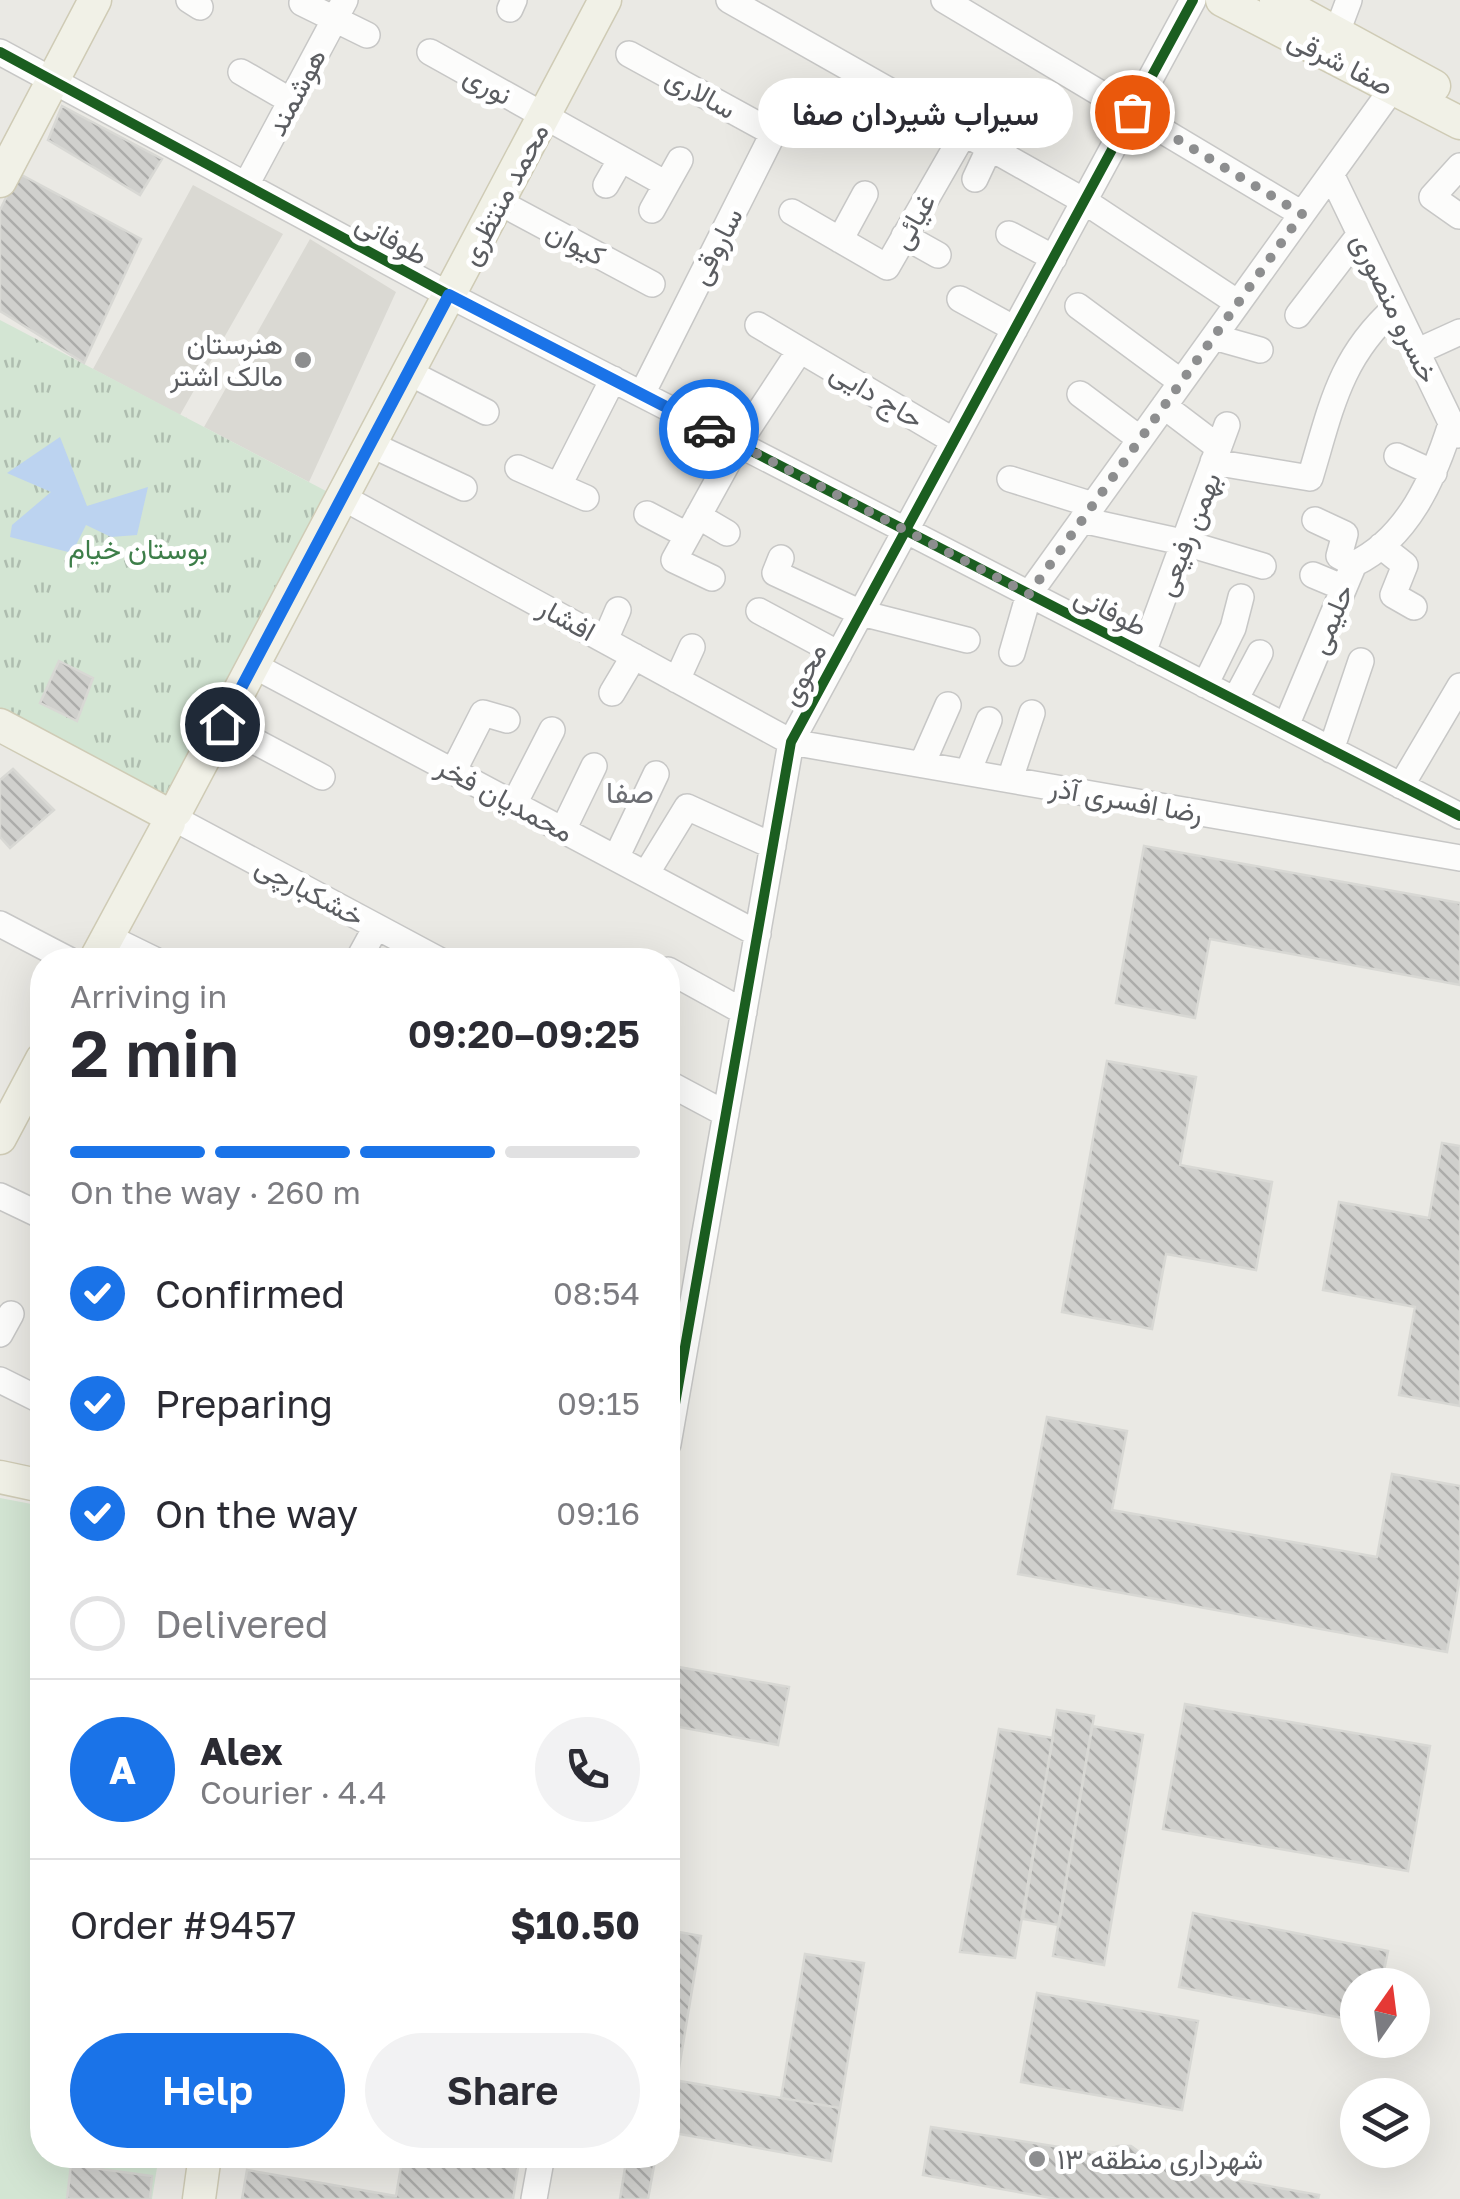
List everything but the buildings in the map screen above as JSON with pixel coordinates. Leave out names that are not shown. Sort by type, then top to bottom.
[{"type":"main road","points":[[0,182],[95,0]]},
{"type":"main road","name":"محمد منتظری","points":[[102,948],[604,0]]},
{"type":"main road","name":"صفا شرقی","points":[[1222,0],[1333,44],[1398,79],[1460,123]]},
{"type":"main road","name":"صفا شرقی","points":[[1276,0],[1333,44]]},
{"type":"main road","name":"صفا شرقی","points":[[1398,79],[1460,100]]},
{"type":"main road","name":"خشکبارچی","points":[[0,725],[172,817]]},
{"type":"main road","points":[[0,1138],[11,1092],[30,1072]]},
{"type":"main road","points":[[0,1477],[30,1483]]},
{"type":"main road","points":[[199,2199],[204,2168]]},
{"type":"street","points":[[729,0],[1084,201],[1238,302]]},
{"type":"street","points":[[944,0],[1302,214]]},
{"type":"street","name":"محوی","points":[[680,1328],[726,1114],[792,742],[1193,0]]},
{"type":"street","points":[[1333,44],[1350,0]]},
{"type":"street","points":[[302,3],[340,10],[368,35]]},
{"type":"street","name":"هوشمند","points":[[246,185],[340,10]]},
{"type":"street","name":"طوفانی","points":[[0,52],[449,295],[1460,816]]},
{"type":"street","name":"نوری","points":[[430,52],[666,184]]},
{"type":"street","name":"سالاری","points":[[629,54],[773,133]]},
{"type":"street","points":[[241,72],[291,101]]},
{"type":"street","points":[[1012,653],[1029,594],[1398,79]]},
{"type":"street","name":"ساروقی","points":[[642,394],[791,98]]},
{"type":"street","name":"غیائی","points":[[792,212],[887,267],[964,132]]},
{"type":"street","points":[[974,179],[990,147]]},
{"type":"street","points":[[606,185],[621,159]]},
{"type":"street","points":[[652,210],[680,160]]},
{"type":"street","points":[[1459,216],[1432,197],[1460,166]]},
{"type":"street","name":"خسرو منصوری","points":[[1331,174],[1456,433]]},
{"type":"street","points":[[840,240],[865,194]]},
{"type":"street","name":"کیوان","points":[[499,202],[652,284]]},
{"type":"street","points":[[1010,234],[1054,258]]},
{"type":"street","points":[[1298,316],[1360,234]]},
{"type":"street","points":[[904,236],[938,256]]},
{"type":"street","points":[[960,299],[1015,329]]},
{"type":"street","points":[[1078,306],[1181,382]]},
{"type":"street","name":"بهمن رفیعی","points":[[1143,653],[1219,444],[1310,478],[1343,374],[1355,350],[1395,308]]},
{"type":"street","name":"حاج دایی","points":[[758,325],[954,441]]},
{"type":"street","points":[[1416,352],[1460,332]]},
{"type":"street","points":[[1214,337],[1260,350]]},
{"type":"street","name":"حاج دایی","points":[[712,578],[674,560],[738,444],[800,350]]},
{"type":"street","points":[[408,372],[486,412]]},
{"type":"street","points":[[558,485],[613,379]]},
{"type":"street","points":[[1080,394],[1140,439]]},
{"type":"street","points":[[1164,406],[1219,444]]},
{"type":"street","name":"حلیمی","points":[[1286,726],[1349,576],[1398,529],[1430,485],[1456,433]]},
{"type":"street","points":[[370,444],[464,488]]},
{"type":"street","points":[[1398,456],[1434,473]]},
{"type":"street","points":[[518,468],[586,498]]},
{"type":"street","points":[[1010,478],[1088,513],[1264,566]]},
{"type":"street","name":"افشار","points":[[342,497],[792,742]]},
{"type":"street","points":[[647,514],[727,533]]},
{"type":"street","points":[[1313,575],[1349,576],[1339,556],[1344,534],[1315,520]]},
{"type":"street","points":[[1381,546],[1405,566],[1393,595],[1414,607]]},
{"type":"street","points":[[839,654],[770,584],[861,613],[967,640]]},
{"type":"street","points":[[1205,684],[1234,628],[1241,597]]},
{"type":"street","points":[[604,640],[618,610]]},
{"type":"street","points":[[677,680],[692,647]]},
{"type":"street","points":[[1236,700],[1260,652]]},
{"type":"street","points":[[612,694],[634,656]]},
{"type":"street","points":[[1331,750],[1361,661]]},
{"type":"street","name":"محمدیان فخر","points":[[253,666],[758,934]]},
{"type":"street","points":[[1401,786],[1460,686]]},
{"type":"street","points":[[922,764],[948,705]]},
{"type":"street","points":[[454,772],[483,713],[507,720]]},
{"type":"street","points":[[1010,779],[1032,713]]},
{"type":"street","points":[[968,772],[988,720]]},
{"type":"street","points":[[222,724],[322,777]]},
{"type":"street","points":[[514,804],[552,730]]},
{"type":"street","name":"رضا افسری آذر","points":[[792,742],[1460,858]]},
{"type":"street","points":[[563,830],[594,766]]},
{"type":"street","points":[[616,858],[656,774]]},
{"type":"street","points":[[646,874],[688,807],[773,846]]},
{"type":"street","name":"خشکبارچی","points":[[172,817],[417,948]]},
{"type":"street","points":[[0,924],[46,948]]},
{"type":"street","points":[[364,948],[376,926]]},
{"type":"street","points":[[680,977],[744,1012]]},
{"type":"street","points":[[680,1089],[726,1114]]},
{"type":"street","points":[[0,1196],[30,1210]]},
{"type":"street","points":[[0,1380],[30,1396]]},
{"type":"street","points":[[534,2199],[540,2168]]},
{"type":"shaded area","points":[[193,185],[283,234],[180,415],[93,369]]},
{"type":"shaded area","name":"هنرستان مالک اشتر","points":[[310,239],[396,292],[309,482],[204,427]]},
{"type":"green space","name":"بوستان خیام","points":[[0,320],[326,491],[165,795],[0,708]]},
{"type":"green space","points":[[0,1498],[30,1504],[30,2168],[157,2168],[152,2199],[0,2199]]},
{"type":"water","points":[[60,437],[87,506],[148,487],[137,535],[111,537],[86,525],[72,553],[10,537],[12,525],[51,492],[7,473]]},
{"type":"cycle path","points":[[680,1376],[791,742],[1193,0]]},
{"type":"cycle path","points":[[0,52],[449,295],[1460,816]]},
{"type":"way so far","points":[[709,429],[1029,594],[1302,214],[1132,112]]},
{"type":"place","name":"سیراب شیردان صفا","points":[[1132,112]]},
{"type":"place","name":"هنرستان مالک اشتر","points":[[303,360]]},
{"type":"place","name":"شهرداری منطقه ۱۳","points":[[1037,2159]]},
{"type":"district","name":"صفا","points":[[630,793]]},
{"type":"route","points":[[222,724],[449,295],[709,429]]}]
